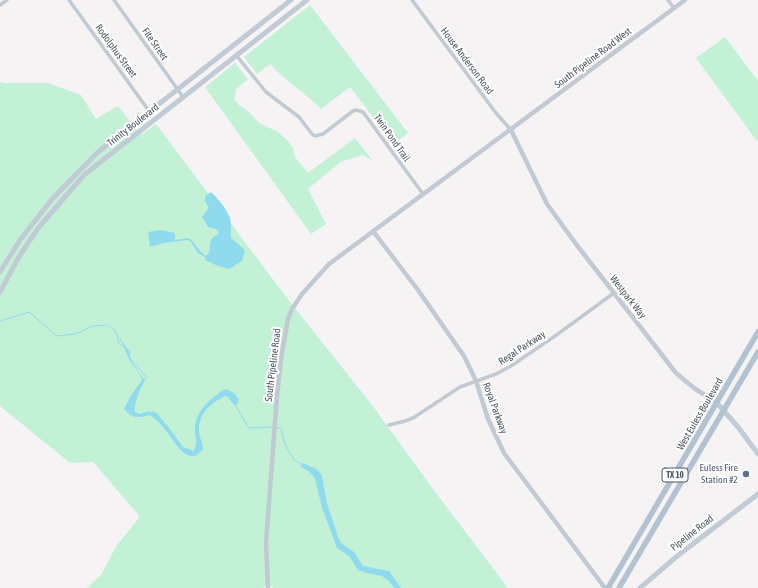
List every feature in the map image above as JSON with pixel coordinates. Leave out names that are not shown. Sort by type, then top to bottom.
[{"type":"main road","name":"Trinity Boulevard","points":[[0,272],[20,240],[47,205],[66,183],[98,152],[291,0]]},
{"type":"main road","name":"Trinity Boulevard","points":[[0,292],[20,255],[39,227],[84,175],[308,0]]},
{"type":"main road","name":"West Euless Boulevard","points":[[608,588],[758,332]]},
{"type":"main road","name":"West Euless Boulevard","points":[[619,588],[758,352]]},
{"type":"main road","name":"Westpark Way","points":[[717,403],[758,454]]},
{"type":"main road","name":"Pipeline Road","points":[[640,588],[758,494]]},
{"type":"main road","points":[[661,498],[667,505]]},
{"type":"main road","points":[[613,588],[632,553],[632,547]]},
{"type":"street","points":[[0,5],[7,0]]},
{"type":"street","name":"Rodolphus Street","points":[[69,0],[149,111]]},
{"type":"street","name":"Fite Street","points":[[114,0],[183,97]]},
{"type":"street","name":"House Anderson Road","points":[[412,0],[511,130]]},
{"type":"street","points":[[668,0],[674,8]]},
{"type":"street","name":"South Pipeline Road West","points":[[511,130],[685,0]]},
{"type":"street","name":"Twin Pond Trail","points":[[236,55],[266,92],[296,114],[315,136],[323,134],[353,111],[360,110],[363,112],[423,194]]},
{"type":"street","name":"South Pipeline Road","points":[[268,588],[266,543],[277,395],[286,326],[295,304],[329,264],[511,130]]},
{"type":"street","name":"Westpark Way","points":[[511,130],[547,204],[614,293],[676,374],[717,403]]},
{"type":"street","name":"Royal Parkway","points":[[373,231],[453,338],[464,356],[476,381],[488,419],[504,453],[605,588]]},
{"type":"street","name":"Regal Parkway","points":[[389,425],[413,418],[460,387],[496,374],[511,366],[614,293]]},
{"type":"green space","points":[[310,5],[408,133],[394,144],[350,87],[321,109],[270,64],[257,74],[244,57]]},
{"type":"green space","points":[[725,37],[758,81],[757,141],[696,58]]},
{"type":"green space","points":[[235,63],[248,79],[236,89],[234,99],[259,123],[278,132],[288,141],[293,148],[295,157],[308,173],[355,138],[373,161],[363,155],[340,162],[308,189],[326,224],[311,234],[205,87]]},
{"type":"green space","points":[[0,82],[48,83],[81,95],[96,119],[118,106],[141,135],[156,124],[290,302],[372,405],[508,588],[274,588],[271,586],[260,588],[87,588],[101,575],[117,545],[139,518],[137,513],[93,462],[70,463],[0,406]]},
{"type":"water","points":[[211,192],[222,204],[230,218],[231,238],[245,250],[242,261],[229,269],[218,266],[205,260],[205,257],[198,253],[188,240],[164,243],[150,247],[148,232],[161,230],[175,233],[175,240],[188,238],[206,256],[210,251],[210,243],[212,239],[219,232],[216,229],[208,227],[202,217],[209,208],[205,201],[205,196]]},
{"type":"water","points":[[119,338],[128,350],[132,362],[144,380],[136,400],[135,412],[139,414],[150,411],[157,413],[183,447],[192,450],[194,454],[193,451],[196,445],[196,420],[205,405],[226,389],[234,393],[239,399],[237,405],[232,403],[226,396],[215,401],[207,409],[201,419],[199,433],[203,449],[198,454],[193,456],[184,453],[176,445],[161,424],[150,415],[136,417],[130,415],[124,409],[130,397],[142,380],[130,361]]},
{"type":"water","points":[[303,463],[318,470],[322,476],[327,503],[341,543],[354,552],[363,566],[389,571],[401,588],[394,588],[389,581],[382,576],[358,570],[349,556],[337,548],[322,508],[314,477],[307,470],[300,467]]},
{"type":"waterway","points":[[0,321],[29,312],[57,336],[75,334],[93,326],[108,325],[116,332],[119,343],[124,347]]},
{"type":"waterway","points":[[127,349],[130,351],[129,356]]},
{"type":"waterway","points":[[132,360],[146,377],[141,387]]},
{"type":"waterway","points":[[234,403],[249,428],[273,427]]},
{"type":"waterway","points":[[276,428],[281,428],[284,442],[294,460],[302,464]]},
{"type":"place","name":"Euless Fire Station #2","points":[[746,474]]}]
